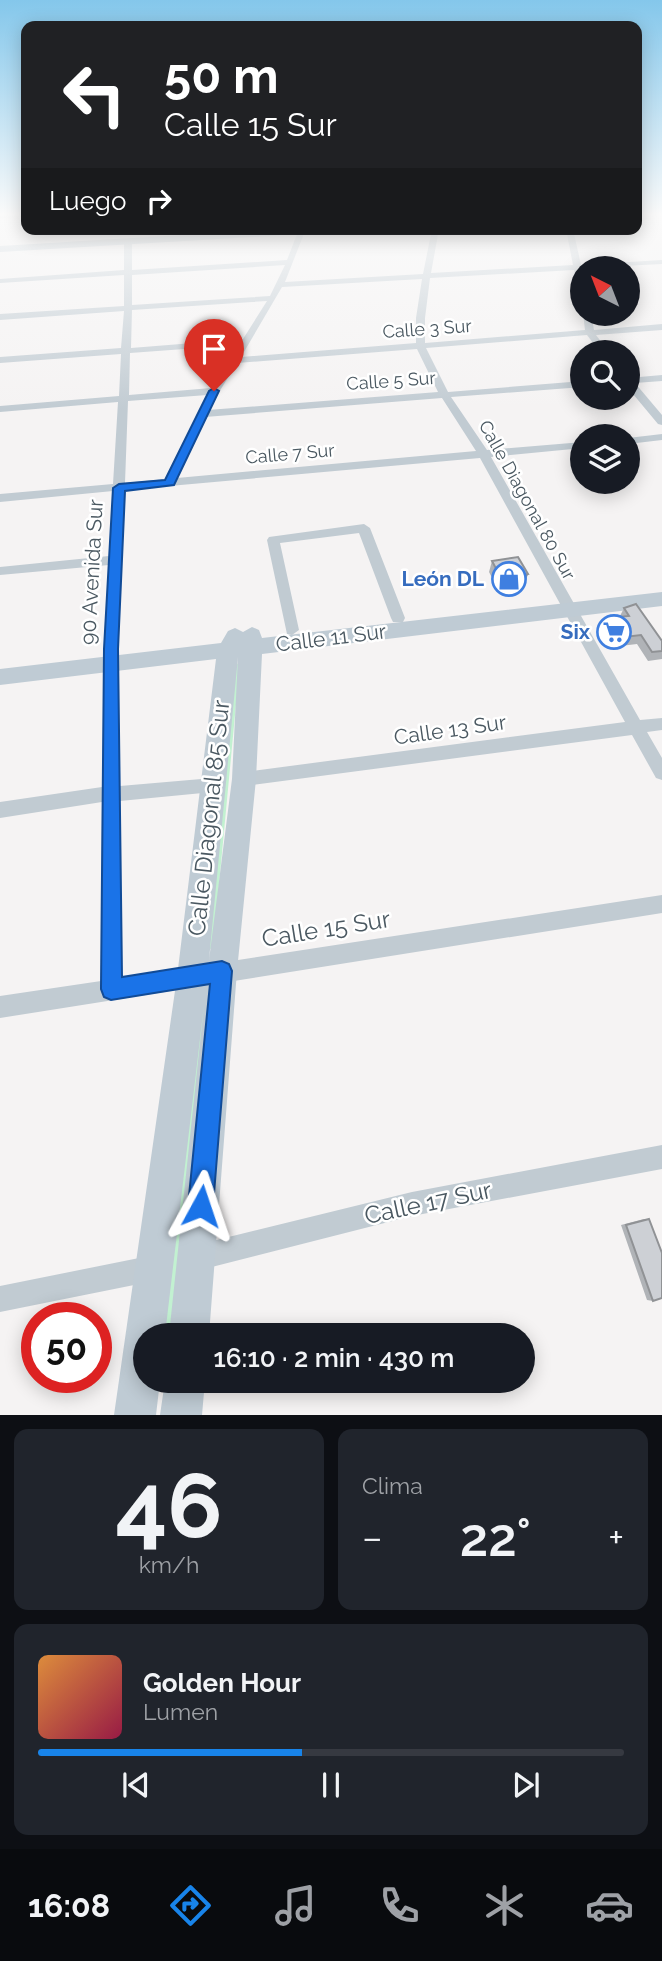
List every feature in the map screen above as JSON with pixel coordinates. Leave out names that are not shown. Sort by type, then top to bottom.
[{"type":"main road","name":"Calle 11 Sur","points":[[0,663],[111,657],[242,643],[565,604],[662,587]]},
{"type":"main road","name":"Calle 11 Sur","points":[[242,643],[292,630],[398,618],[662,599]]},
{"type":"main road","name":"Calle Diagonal 85 Sur","points":[[190,1323],[222,971],[244,779],[242,643]]},
{"type":"main road","name":"Calle Diagonal 85 Sur","points":[[135,1415],[192,976],[213,785],[242,643]]},
{"type":"main road","name":"Calle 11 Sur","points":[[0,677],[111,657]]},
{"type":"main road","points":[[181,1415],[184,1393]]},
{"type":"street","name":"90 Avenida Sur","points":[[111,989],[111,657],[129,280]]},
{"type":"street","points":[[169,483],[214,391],[236,359],[280,280]]},
{"type":"street","points":[[277,285],[369,280]]},
{"type":"street","name":"Calle Diagonal 80 Sur","points":[[425,280],[421,346],[444,395],[484,455],[662,773]]},
{"type":"street","points":[[0,317],[270,298]]},
{"type":"street","points":[[589,326],[596,340]]},
{"type":"street","name":"Calle 3 Sur","points":[[236,359],[662,327]]},
{"type":"street","points":[[0,360],[245,342]]},
{"type":"street","points":[[640,380],[662,378]]},
{"type":"street","name":"Calle 5 Sur","points":[[202,414],[570,385]]},
{"type":"street","points":[[0,409],[214,391]]},
{"type":"street","points":[[640,395],[662,422]]},
{"type":"street","points":[[640,440],[662,437]]},
{"type":"street","name":"Calle 7 Sur","points":[[0,498],[570,446]]},
{"type":"street","points":[[292,630],[273,540],[364,528],[398,618]]},
{"type":"street","points":[[0,571],[117,561]]},
{"type":"street","name":"Calle 13 Sur","points":[[244,779],[662,724]]},
{"type":"street","points":[[0,810],[113,794],[213,785]]},
{"type":"street","name":"Calle 15 Sur","points":[[0,1007],[662,904]]},
{"type":"street","name":"Calle 17 Sur","points":[[196,1258],[412,1203],[662,1157]]},
{"type":"street","points":[[0,1299],[154,1269]]},
{"type":"green space","points":[[240,662],[213,948],[205,951],[236,665]]},
{"type":"green space","points":[[207,998],[171,1323],[160,1323],[197,1004]]},
{"type":"building","points":[[518,557],[528,574],[501,578],[492,561]]},
{"type":"building","points":[[636,604],[662,641],[662,651],[652,652],[641,635],[616,638],[606,618],[629,616],[624,608]]},
{"type":"building","points":[[649,1219],[662,1253],[662,1298],[653,1301],[626,1225]]},
{"type":"place","name":"León DL","points":[[509,579]]},
{"type":"place","name":"Six","points":[[614,632]]},
{"type":"route","points":[[201,1206],[222,971],[111,989],[111,649],[119,488],[169,483],[214,391]]}]
